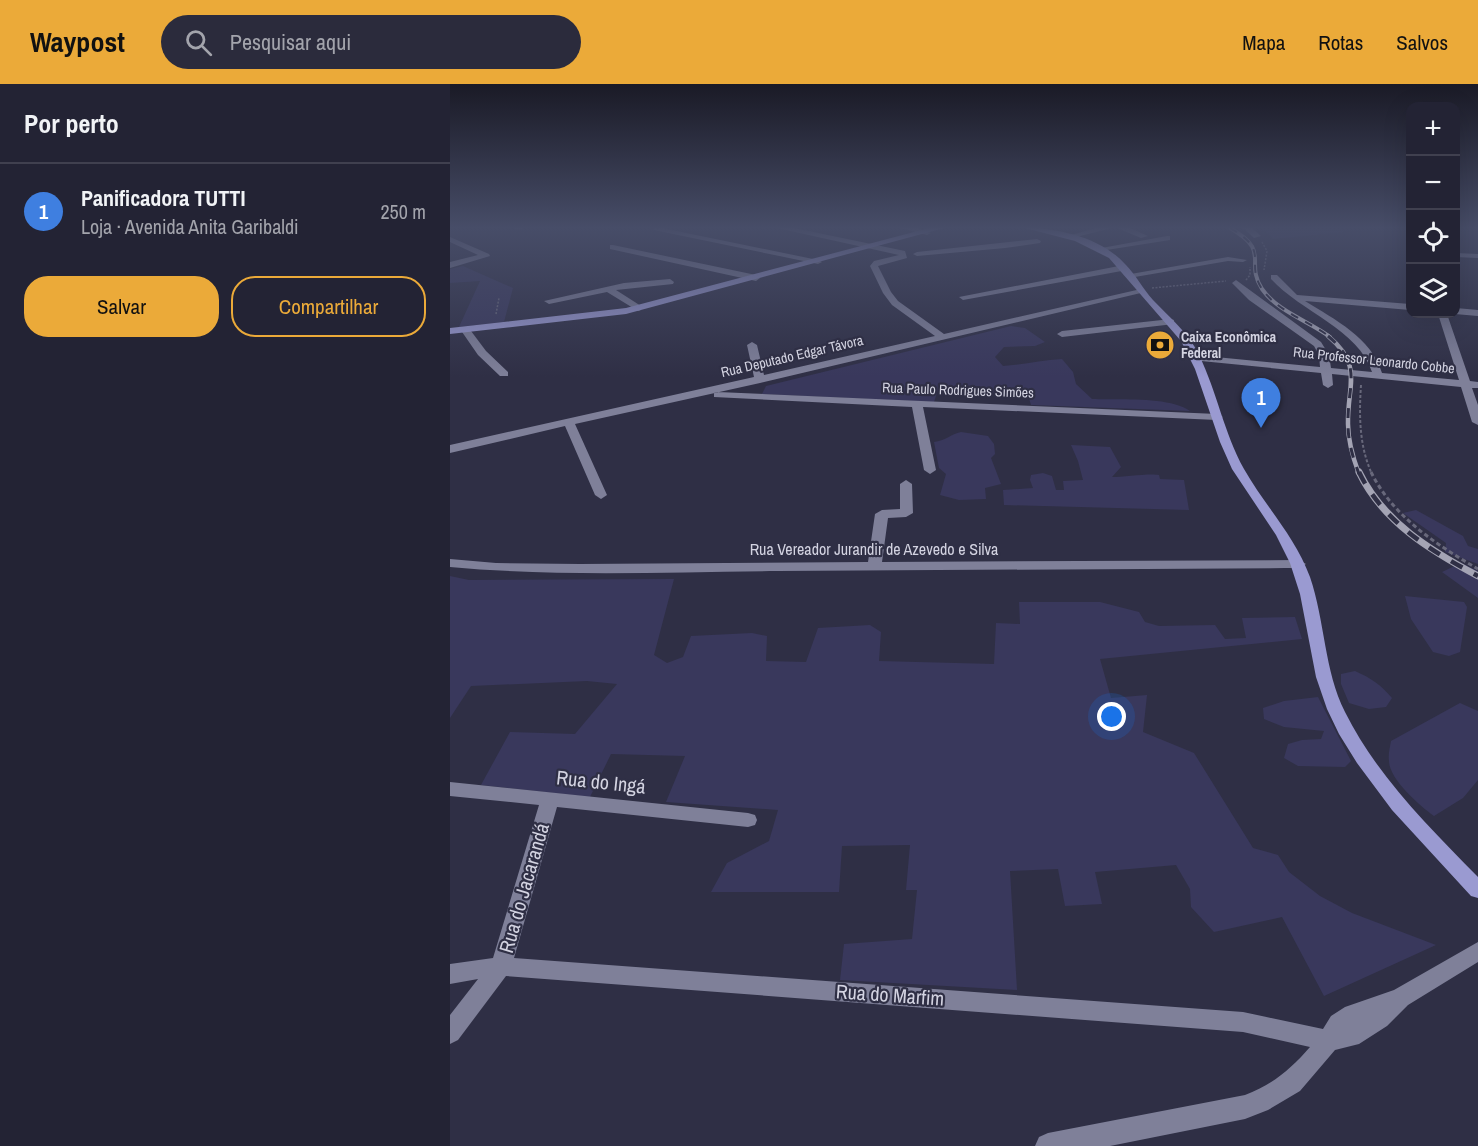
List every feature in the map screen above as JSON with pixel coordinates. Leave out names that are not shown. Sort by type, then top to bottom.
[{"type":"main road","points":[[450,331],[589,317],[638,308],[756,278]]},
{"type":"main road","points":[[1131,278],[1140,290],[1186,339],[1239,472],[1280,530],[1299,564],[1306,588],[1319,661],[1329,694],[1346,731],[1386,788],[1478,890]]},
{"type":"street","points":[[880,278],[895,303],[941,336]]},
{"type":"street","points":[[963,297],[1086,278]]},
{"type":"street","points":[[1275,278],[1292,297],[1360,344],[1374,360],[1378,375]]},
{"type":"street","points":[[549,301],[608,289],[670,282]]},
{"type":"street","points":[[1236,283],[1252,298],[1318,344],[1324,355],[1328,385]]},
{"type":"street","points":[[608,289],[638,308]]},
{"type":"street","name":"Rua Deputado Edgar Távora","points":[[450,449],[760,380],[1140,290]]},
{"type":"street","points":[[1292,297],[1406,307]]},
{"type":"street","points":[[1460,311],[1478,313]]},
{"type":"street","points":[[1444,318],[1478,422]]},
{"type":"street","points":[[1062,334],[1171,322]]},
{"type":"street","points":[[465,329],[482,353],[504,374]]},
{"type":"street","points":[[752,345],[760,380]]},
{"type":"street","name":"Rua Professor Leonardo Cobbe","points":[[1195,358],[1478,385]]},
{"type":"street","name":"Rua Paulo Rodrigues Simões","points":[[697,394],[1217,417]]},
{"type":"street","points":[[917,404],[930,470]]},
{"type":"street","points":[[569,423],[601,495]]},
{"type":"street","points":[[874,567],[882,514],[906,513],[906,484]]},
{"type":"street","name":"Rua Vereador Jurandir de Azevedo e Silva","points":[[450,562],[477,566],[538,568],[1299,564]]},
{"type":"street","name":"Rua do Ingá","points":[[450,789],[748,820]]},
{"type":"street","name":"Rua do Jacarandá","points":[[450,1033],[501,966],[550,799]]},
{"type":"street","name":"Rua do Marfim","points":[[450,974],[501,966],[1243,1022],[1329,1041],[1351,1036],[1379,1019],[1400,998],[1478,951]]},
{"type":"street","points":[[1048,1146],[1245,1107],[1273,1097],[1294,1082],[1329,1041]]},
{"type":"path","points":[[1140,290],[1221,281],[1236,283],[1249,278]]},
{"type":"path","points":[[493,326],[500,298]]},
{"type":"path","points":[[1362,378],[1360,421],[1366,460],[1373,476],[1390,500],[1412,523],[1441,547],[1478,569]]},
{"type":"shaded area","points":[[450,278],[489,278],[513,288],[504,322],[459,327],[480,281],[450,283]]},
{"type":"shaded area","points":[[1011,326],[1025,328],[1045,342],[1035,346],[1004,347],[995,357],[1003,366],[1062,359],[1073,372],[1076,384],[1092,399],[1157,401],[1181,406],[1190,411],[1031,405],[1028,395],[938,390],[934,402],[762,394],[766,386]]},
{"type":"shaded area","points":[[961,432],[988,436],[994,444],[995,454],[991,458],[1001,484],[985,488],[986,499],[959,500],[940,495],[946,474],[939,468],[934,442]]},
{"type":"shaded area","points":[[1071,445],[1110,447],[1121,467],[1112,477],[1159,475],[1160,479],[1184,480],[1189,510],[1004,505],[1003,490],[1033,488],[1031,475],[1043,473],[1052,476],[1056,490],[1064,490],[1063,481],[1083,480]]},
{"type":"shaded area","points":[[1416,510],[1463,536],[1468,546],[1478,549],[1478,564],[1445,552],[1446,543],[1403,513]]},
{"type":"shaded area","points":[[1461,563],[1478,571],[1478,598],[1442,572]]},
{"type":"shaded area","points":[[450,576],[469,580],[674,579],[654,655],[667,663],[683,657],[691,636],[752,633],[767,636],[766,661],[806,662],[818,628],[870,625],[881,632],[879,661],[994,664],[996,623],[1020,624],[1019,602],[1100,602],[1139,612],[1145,622],[1159,626],[1215,625],[1225,639],[1246,638],[1242,618],[1295,617],[1302,639],[1100,659],[1111,698],[1147,695],[1143,732],[1194,753],[1253,848],[1278,855],[1289,872],[1320,896],[1352,913],[1436,945],[1324,996],[1282,917],[1214,932],[1191,907],[1190,889],[1176,865],[1095,872],[1102,904],[1065,906],[1058,869],[1010,871],[1017,990],[840,980],[844,944],[912,939],[917,890],[906,890],[910,845],[842,846],[839,892],[711,892],[727,863],[769,841],[778,810],[666,802],[685,756],[611,754],[590,797],[481,785],[510,732],[575,734],[617,684],[587,681],[471,686],[450,718]]},
{"type":"shaded area","points":[[1405,596],[1464,602],[1467,607],[1460,652],[1449,656],[1433,652],[1411,619]]},
{"type":"shaded area","points":[[1355,671],[1375,682],[1392,698],[1386,707],[1369,709],[1349,703],[1341,684],[1341,674]]},
{"type":"shaded area","points":[[1318,697],[1351,761],[1345,767],[1298,766],[1284,758],[1288,744],[1302,740],[1321,739],[1324,731],[1284,727],[1264,719],[1263,708],[1284,701]]},
{"type":"shaded area","points":[[1460,703],[1478,711],[1478,780],[1463,798],[1434,816],[1414,799],[1394,776],[1389,758],[1391,741]]},
{"type":"railway","points":[[1257,278],[1262,289],[1276,304],[1330,337]]},
{"type":"railway","points":[[1328,336],[1339,347],[1350,367],[1348,431],[1351,450],[1359,474]]},
{"type":"railway","points":[[1359,472],[1369,490],[1395,520],[1426,545],[1478,576]]},
{"type":"place","name":"Caixa Econômica Federal","points":[[1160,345]]},
{"type":"place","name":"Panificadora TUTTI","points":[[1261,428]]}]
